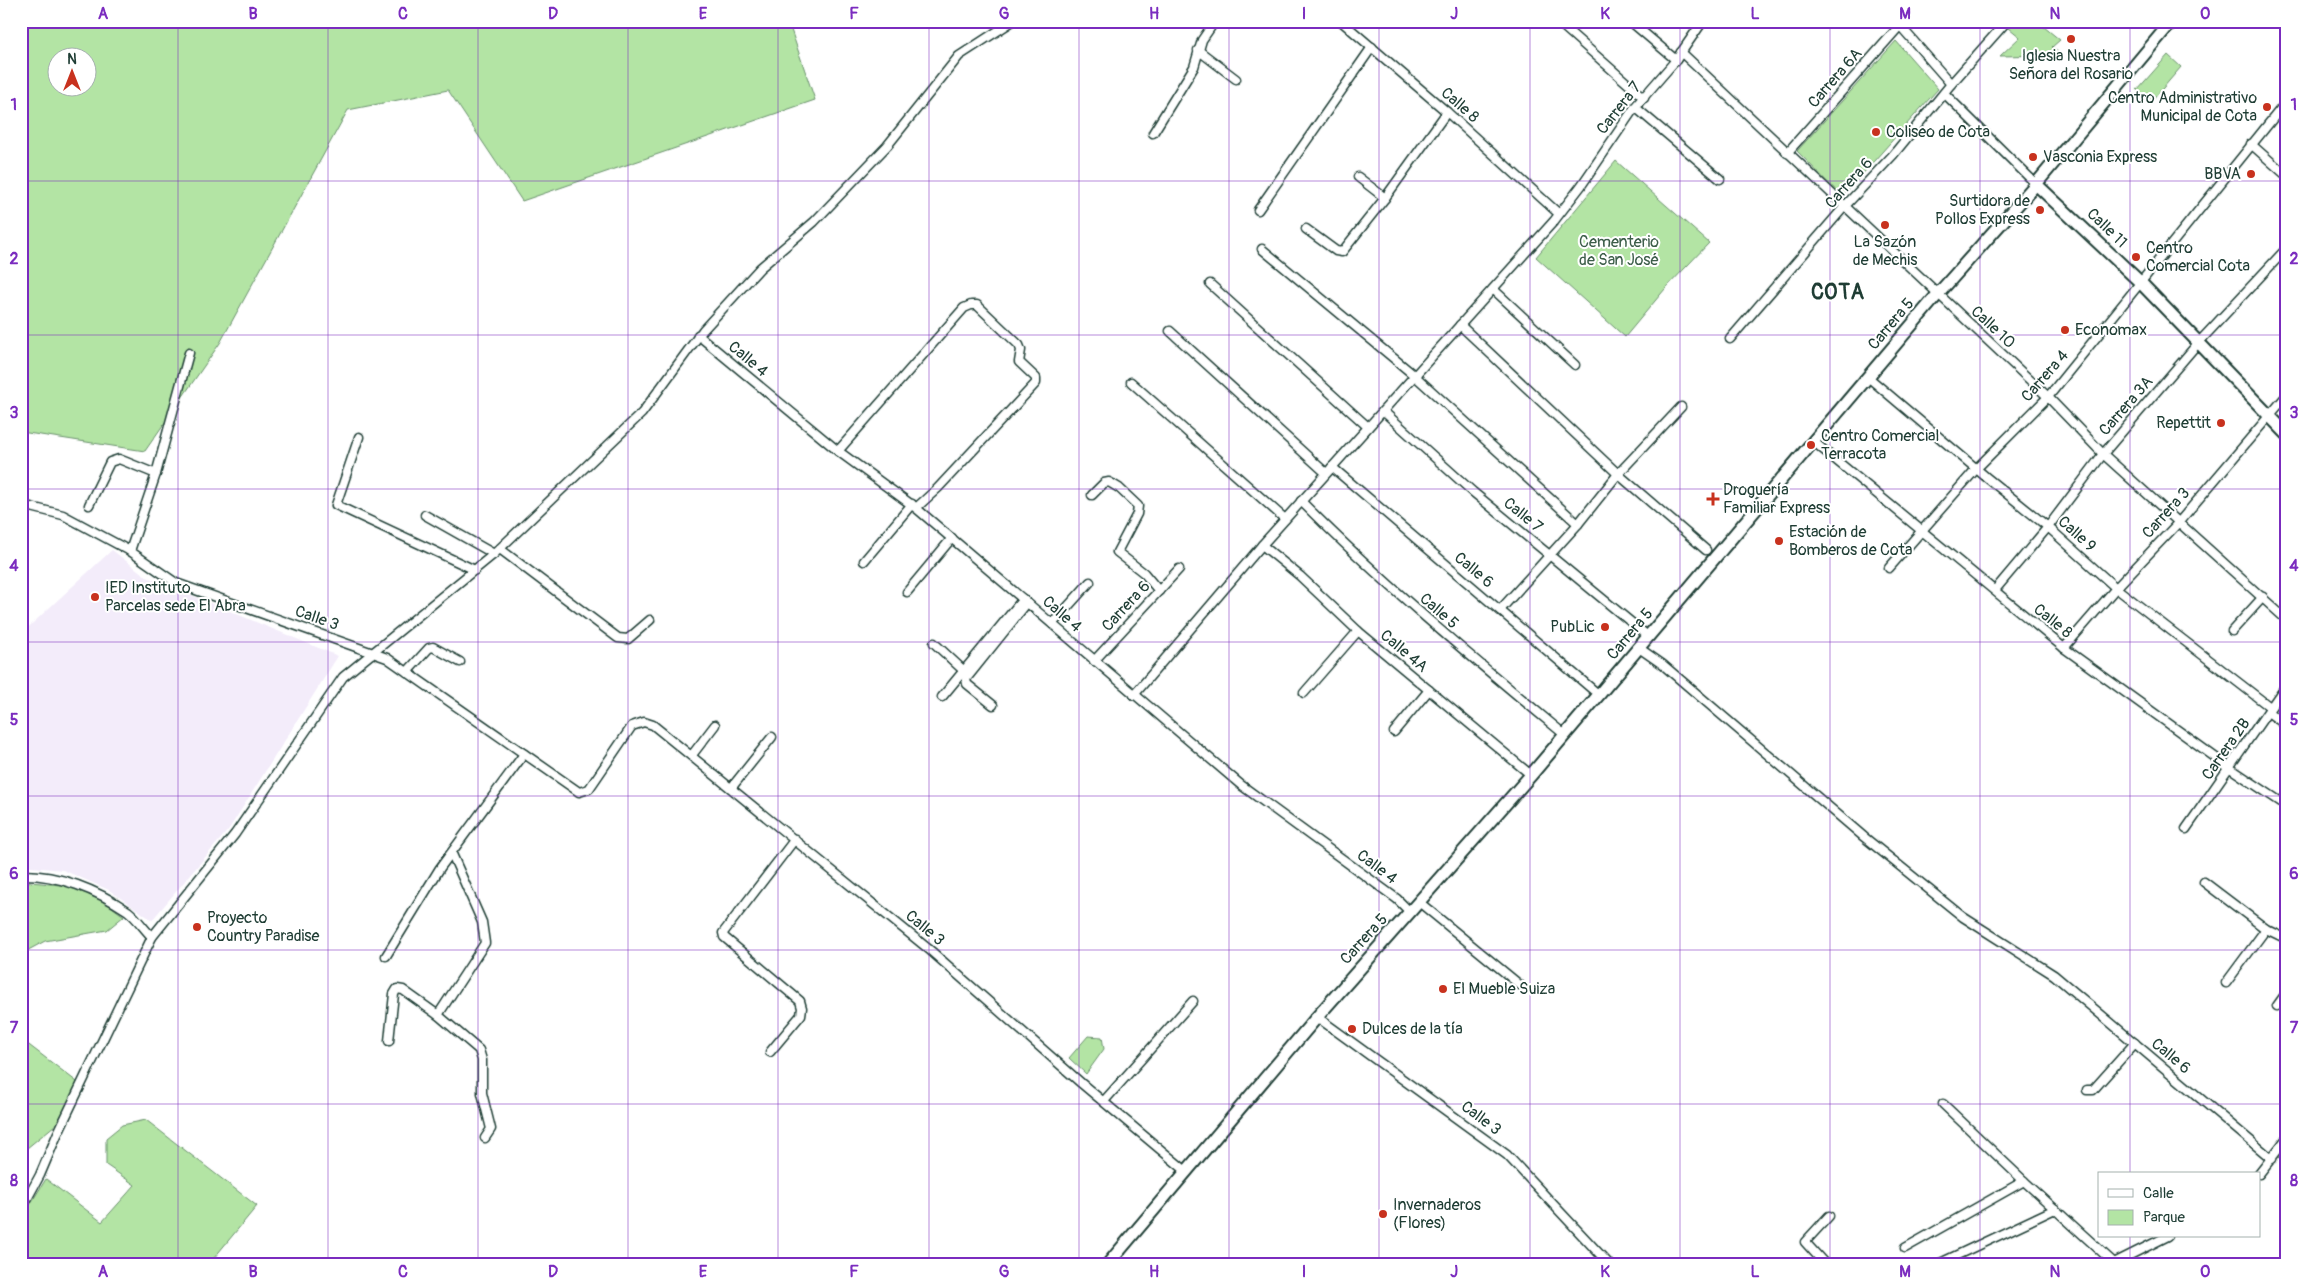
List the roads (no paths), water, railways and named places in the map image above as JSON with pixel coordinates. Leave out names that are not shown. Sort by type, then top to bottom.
[{"type":"main road","name":"Carrera 5","points":[[1108,1264],[1317,1017],[1531,775],[1938,294],[2036,184],[2172,21]]},
{"type":"main road","name":"Calle 11","points":[[2036,184],[2139,281],[2287,434]]},
{"type":"street","points":[[21,1210],[40,1175],[73,1100],[152,937],[235,834],[343,677],[352,668],[375,653],[497,551],[642,413],[698,335],[760,268],[814,222],[887,146],[959,56],[1013,21]]},
{"type":"street","points":[[1153,133],[1194,67],[1198,50],[1215,21]]},
{"type":"street","name":"Calle 8","points":[[1341,21],[1447,112],[1558,213]]},
{"type":"street","points":[[1557,21],[1644,98]]},
{"type":"street","points":[[1630,21],[1676,60]]},
{"type":"street","name":"Carrera 7","points":[[1134,695],[1300,501],[1554,221],[1558,213],[1582,186],[1635,107],[1676,60],[1703,21]]},
{"type":"street","name":"Carrera 6","points":[[1730,339],[1845,206],[1894,155],[1951,84],[2007,21]]},
{"type":"street","points":[[1900,23],[1951,84]]},
{"type":"street","name":"Carrera 6A","points":[[1787,153],[1900,23]]},
{"type":"street","points":[[1258,210],[1372,47]]},
{"type":"street","points":[[1198,50],[1236,78]]},
{"type":"street","name":"Calle 10","points":[[1681,52],[2048,396],[2103,454],[2287,620]]},
{"type":"street","name":"Calle 11","points":[[1944,93],[2036,184]]},
{"type":"street","name":"Carrera 4","points":[[1889,568],[1921,529],[1976,469],[2048,396],[2139,281],[2287,101]]},
{"type":"street","points":[[1635,107],[1720,179]]},
{"type":"street","points":[[1306,228],[1336,251],[1342,252],[1385,198],[1447,112]]},
{"type":"street","points":[[2251,144],[2287,176]]},
{"type":"street","points":[[1358,177],[1385,198]]},
{"type":"street","name":"Carrera 3A","points":[[1995,590],[2048,526],[2103,454],[2199,342],[2287,248]]},
{"type":"street","points":[[1262,249],[1415,376],[1578,524]]},
{"type":"street","points":[[1210,284],[1368,427]]},
{"type":"street","points":[[1493,289],[1575,365]]},
{"type":"street","points":[[838,450],[964,308],[971,305],[977,305],[1019,345],[1021,350],[1020,362],[1036,378],[1036,383],[945,481],[914,506],[864,561]]},
{"type":"street","points":[[1460,326],[1618,474],[1706,550]]},
{"type":"street","name":"Calle 6","points":[[1170,331],[1329,470],[1500,610],[1599,695]]},
{"type":"street","name":"Calle 4","points":[[698,335],[838,450],[914,506],[1241,785],[1389,893],[1410,912]]},
{"type":"street","points":[[130,551],[156,474],[189,353]]},
{"type":"street","name":"Calle 9","points":[[1868,377],[1976,469],[2048,526],[2116,588],[2287,726]]},
{"type":"street","points":[[1131,382],[1285,519]]},
{"type":"street","name":"Carrera 3","points":[[2064,648],[2116,588],[2179,522],[2287,395]]},
{"type":"street","points":[[1500,610],[1578,524],[1618,474],[1681,407]]},
{"type":"street","name":"Calle 7","points":[[1383,411],[1473,492],[1649,636]]},
{"type":"street","points":[[359,437],[336,504],[475,570]]},
{"type":"street","name":"Calle 8","points":[[1814,442],[2064,648],[2230,768],[2287,806]]},
{"type":"street","points":[[89,505],[110,462],[119,459],[156,474]]},
{"type":"street","points":[[1092,495],[1104,483],[1109,482],[1119,488],[1138,506],[1137,514],[1117,552],[1144,573],[1159,591]]},
{"type":"street","name":"Calle 5","points":[[1300,501],[1352,552],[1475,660],[1565,735]]},
{"type":"street","name":"Calle 3","points":[[21,508],[31,507],[63,516],[130,551],[176,583],[375,653],[407,672],[579,792],[589,789],[627,732],[636,722],[653,725],[732,787],[932,951],[1081,1083],[1186,1172]]},
{"type":"street","points":[[425,515],[497,551],[618,638],[628,639],[650,620]]},
{"type":"street","points":[[907,592],[952,538]]},
{"type":"street","name":"Calle 4A","points":[[1262,545],[1300,576],[1358,631],[1531,775]]},
{"type":"street","name":"Carrera 6","points":[[1094,661],[1179,569]]},
{"type":"street","points":[[1053,623],[1090,582]]},
{"type":"street","points":[[2232,631],[2263,598]]},
{"type":"street","points":[[942,697],[963,670],[1025,601]]},
{"type":"street","points":[[993,706],[967,684],[966,679],[1025,601]]},
{"type":"street","points":[[1304,693],[1358,631]]},
{"type":"street","points":[[934,643],[963,670]]},
{"type":"street","points":[[407,672],[429,648],[433,647],[460,662]]},
{"type":"street","name":"Calle 6","points":[[1639,648],[1662,664],[1864,837],[1963,916],[2052,974],[2272,1159]]},
{"type":"street","name":"Carrera 2B","points":[[2186,829],[2287,684]]},
{"type":"street","points":[[1394,732],[1429,690]]},
{"type":"street","points":[[692,756],[715,725]]},
{"type":"street","points":[[732,787],[772,738]]},
{"type":"street","points":[[386,956],[440,868],[524,754]]},
{"type":"street","points":[[770,1052],[800,1015],[802,1008],[800,1001],[724,937],[723,933],[795,839]]},
{"type":"street","points":[[438,1015],[485,943],[482,922],[452,854]]},
{"type":"street","points":[[21,875],[39,875],[95,892],[129,912],[152,937]]},
{"type":"street","points":[[2204,882],[2266,929],[2287,939]]},
{"type":"street","points":[[1419,902],[1520,985]]},
{"type":"street","points":[[2226,983],[2266,929]]},
{"type":"street","points":[[389,1041],[394,994],[397,989],[403,990],[438,1015],[479,1050],[482,1060],[482,1093],[491,1129],[485,1138]]},
{"type":"street","points":[[2277,1006],[2287,992]]},
{"type":"street","points":[[1104,1101],[1193,1001]]},
{"type":"street","name":"Calle 3","points":[[1317,1017],[1507,1155],[1609,1264]]},
{"type":"street","points":[[2087,1090],[2093,1090],[2135,1043]]},
{"type":"street","points":[[1944,1104],[2024,1182],[2113,1263],[2164,1238]]},
{"type":"street","points":[[2260,1173],[2287,1138]]},
{"type":"street","points":[[1905,1248],[2024,1182]]},
{"type":"street","points":[[1938,1264],[2055,1209]]},
{"type":"street","points":[[1825,1264],[1805,1242],[1829,1216]]},
{"type":"place","name":"Iglesia Nuestra Señora del Rosario","points":[[2071,39]]},
{"type":"place","name":"Centro Administrativo Municipal de Cota","points":[[2267,107]]},
{"type":"place","name":"Coliseo de Cota","points":[[1876,132]]},
{"type":"place","name":"Vasconia Express","points":[[2033,157]]},
{"type":"place","name":"BBVA","points":[[2251,174]]},
{"type":"place","name":"Surtidora de Pollos Express","points":[[2040,210]]},
{"type":"place","name":"La Sazón de Mechis","points":[[1885,225]]},
{"type":"place","name":"Centro Comercial Cota","points":[[2136,257]]},
{"type":"place","name":"Economax","points":[[2065,330]]},
{"type":"place","name":"Repettit","points":[[2221,423]]},
{"type":"place","name":"Centro Comercial Terracota","points":[[1811,445]]},
{"type":"place","name":"Droguería Familiar Express","points":[[1713,499]]},
{"type":"place","name":"Estación de Bomberos de Cota","points":[[1779,541]]},
{"type":"place","name":"IED Instituto Parcelas sede El Abra","points":[[95,597]]},
{"type":"place","name":"PubLic","points":[[1605,627]]},
{"type":"place","name":"Proyecto Country Paradise","points":[[197,927]]},
{"type":"place","name":"El Mueble Suiza","points":[[1443,989]]},
{"type":"place","name":"Dulces de la tía","points":[[1352,1029]]},
{"type":"place","name":"Invernaderos (Flores)","points":[[1383,1214]]},
{"type":"district","name":"COTA","points":[[1838,292]]},
{"type":"park label","name":"Cementerio de San José","points":[[1619,251]]}]
